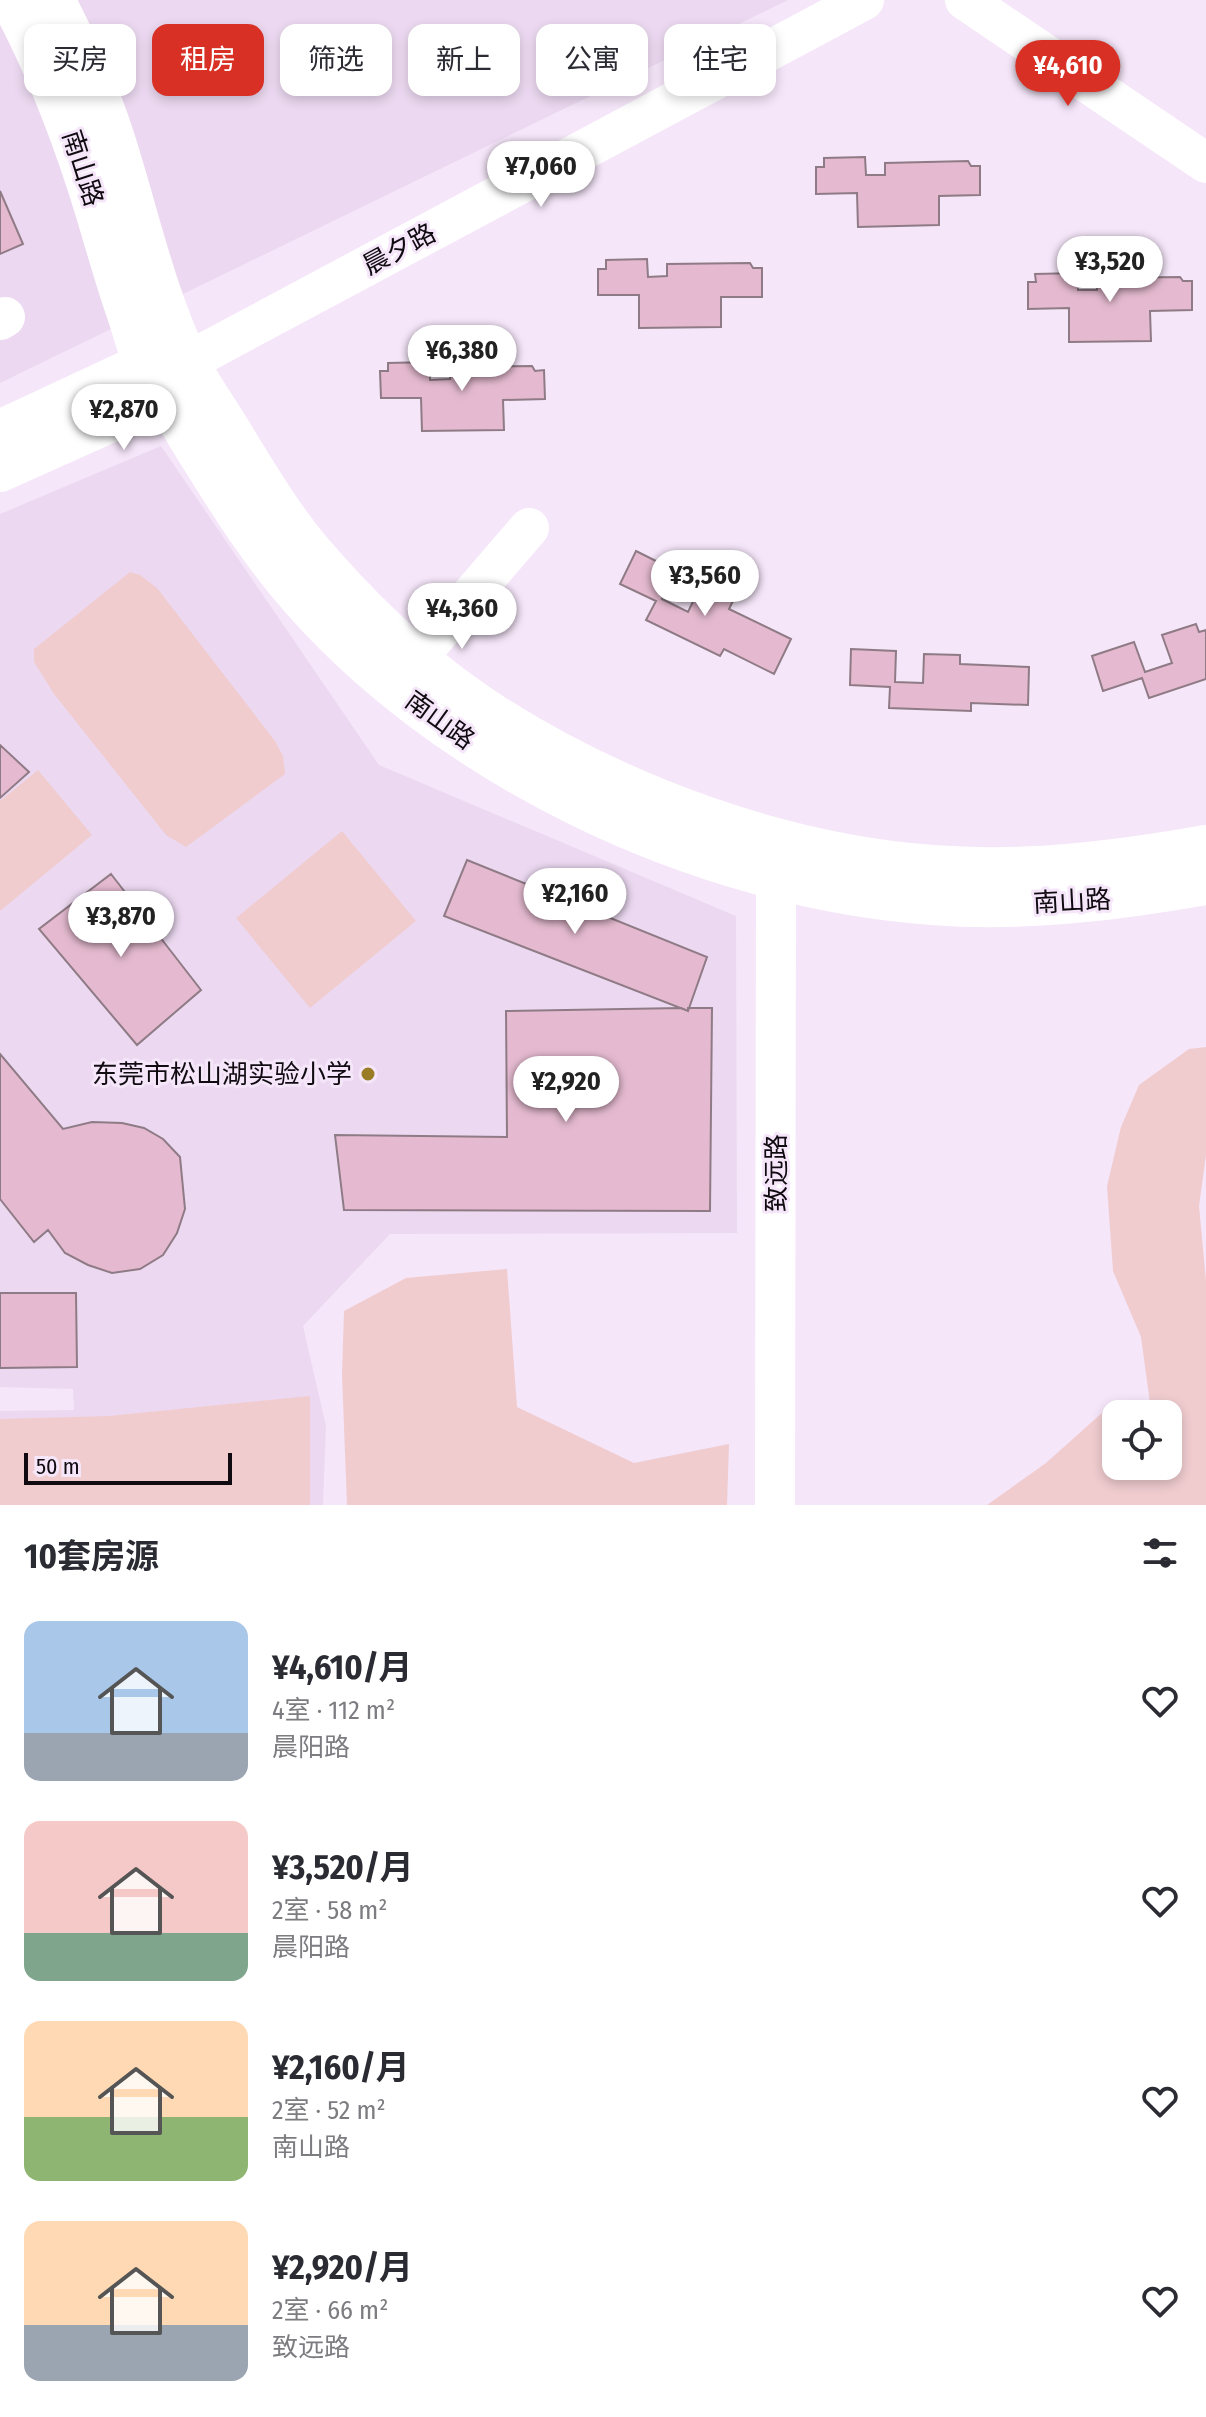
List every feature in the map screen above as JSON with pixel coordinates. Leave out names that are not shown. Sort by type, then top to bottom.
[{"type":"main road","name":"南山路","points":[[12,0],[54,82],[166,374],[240,518],[291,586],[348,644],[406,697],[475,747],[560,795],[658,838],[748,870],[782,860],[856,858],[936,868],[1029,868],[1123,862],[1206,847]]},
{"type":"main road","name":"南山路","points":[[53,0],[87,68],[111,131],[154,277],[166,374],[319,562],[417,658],[494,717],[576,763],[672,805],[760,836],[782,860],[850,894],[934,903],[1031,903],[1127,897],[1206,883]]},
{"type":"main road","points":[[0,432],[166,374]]},
{"type":"main road","points":[[0,470],[166,374]]},
{"type":"street","name":"晨夕路","points":[[166,374],[864,0]]},
{"type":"street","points":[[965,0],[1206,163]]},
{"type":"street","points":[[417,658],[529,528]]},
{"type":"street","name":"致远路","points":[[775,1505],[782,860]]},
{"type":"shaded area","points":[[0,0],[788,0],[739,24],[664,24],[664,60],[648,68],[648,24],[536,24],[536,96],[590,96],[0,383]]},
{"type":"shaded area","name":"东莞市松山湖实验小学","points":[[161,446],[379,765],[736,916],[737,1233],[390,1234],[303,1326],[326,1426],[323,1505],[0,1505],[0,1411],[74,1410],[73,1389],[0,1387],[0,514]]},
{"type":"shaded area","points":[[130,572],[140,575],[157,588],[275,741],[283,756],[285,774],[186,847],[166,835],[54,694],[34,662],[34,649]]},
{"type":"shaded area","points":[[38,770],[92,835],[0,911],[0,801]]},
{"type":"shaded area","points":[[342,831],[416,921],[310,1008],[236,918]]},
{"type":"shaded area","points":[[1206,1047],[1206,1155],[1199,1206],[1206,1281],[1206,1505],[987,1505],[1046,1463],[1102,1413],[1102,1480],[1182,1480],[1182,1400],[1150,1400],[1141,1337],[1113,1271],[1107,1186],[1121,1127],[1139,1085],[1189,1049]]},
{"type":"shaded area","points":[[507,1269],[517,1407],[634,1463],[729,1444],[727,1505],[347,1505],[342,1374],[344,1311],[406,1278]]},
{"type":"shaded area","points":[[310,1396],[310,1505],[0,1505],[0,1419],[109,1416]]},
{"type":"building","points":[[865,157],[866,175],[885,175],[885,163],[968,161],[971,166],[980,166],[980,195],[939,196],[939,225],[858,227],[857,193],[816,194],[816,167],[824,167],[824,158]]},
{"type":"building","points":[[0,191],[23,244],[0,254]]},
{"type":"building","points":[[647,259],[648,277],[667,276],[667,264],[750,263],[753,268],[762,268],[762,297],[721,297],[721,327],[639,328],[639,295],[598,295],[598,269],[606,269],[606,260]]},
{"type":"building","points":[[1077,273],[1078,290],[1097,290],[1097,278],[1180,277],[1183,281],[1192,281],[1192,310],[1150,311],[1151,341],[1069,342],[1069,308],[1028,309],[1028,282],[1036,282],[1035,274]]},
{"type":"building","points":[[430,362],[430,380],[450,379],[450,367],[532,366],[535,371],[544,370],[545,399],[503,400],[504,430],[422,431],[421,398],[381,398],[380,371],[388,371],[388,363]]},
{"type":"building","points":[[636,551],[676,571],[662,599],[688,612],[701,585],[733,601],[729,609],[791,639],[774,674],[724,649],[720,656],[646,620],[656,601],[620,584]]},
{"type":"building","points":[[1196,624],[1199,632],[1206,630],[1206,679],[1149,698],[1142,678],[1103,691],[1092,656],[1134,642],[1145,672],[1172,663],[1162,635]]},
{"type":"building","points":[[851,649],[896,651],[895,682],[923,683],[924,654],[960,655],[960,664],[1029,667],[1028,705],[971,703],[971,711],[889,708],[890,687],[850,685]]},
{"type":"building","points":[[0,745],[29,772],[0,798]]},
{"type":"building","points":[[467,860],[707,957],[688,1011],[444,916]]},
{"type":"building","points":[[111,874],[201,990],[137,1045],[39,929]]},
{"type":"building","points":[[681,1008],[688,1011],[688,1008],[712,1008],[710,1211],[344,1210],[335,1135],[507,1137],[506,1011]]},
{"type":"building","points":[[0,1054],[63,1129],[92,1122],[122,1123],[144,1128],[163,1139],[180,1157],[185,1209],[177,1233],[163,1255],[140,1269],[112,1273],[65,1253],[48,1230],[34,1242],[0,1199]]},
{"type":"building","points":[[0,1293],[76,1293],[77,1367],[0,1368]]},
{"type":"place","name":"东莞市松山湖实验小学","points":[[368,1074]]}]
